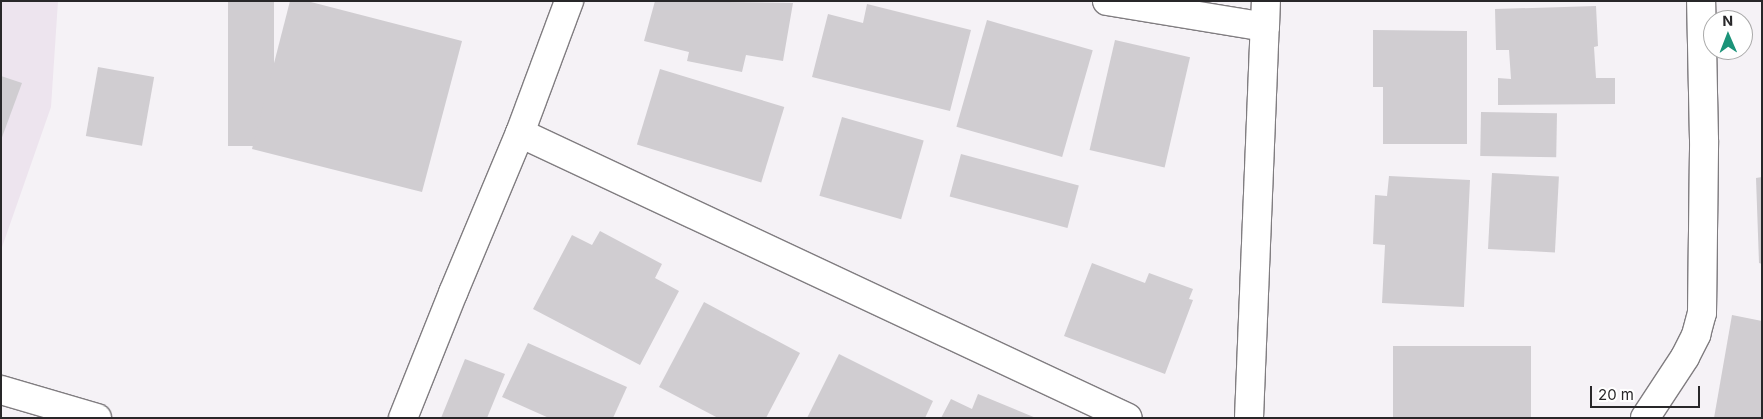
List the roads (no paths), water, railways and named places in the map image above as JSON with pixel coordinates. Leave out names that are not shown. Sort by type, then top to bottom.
[{"type":"street","points":[[404,418],[453,293],[520,133],[569,1]]},
{"type":"street","points":[[1107,1],[1265,14],[1249,418]]},
{"type":"street","points":[[1645,418],[1686,358],[1696,335],[1702,313],[1704,140],[1701,1]]},
{"type":"street","points":[[520,133],[1128,418]]},
{"type":"street","points":[[1,390],[98,418]]}]
